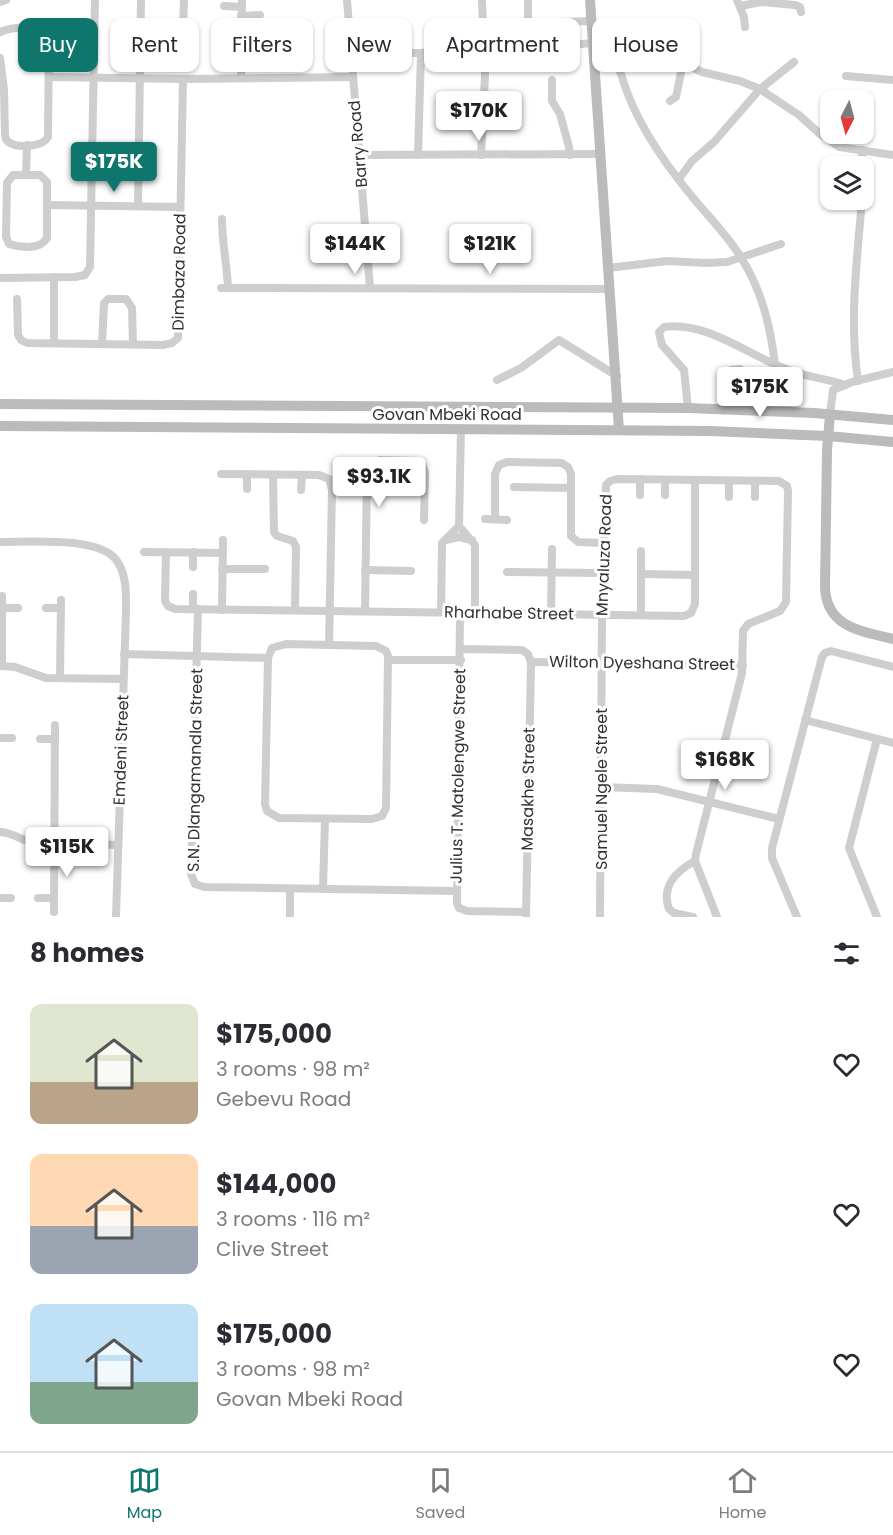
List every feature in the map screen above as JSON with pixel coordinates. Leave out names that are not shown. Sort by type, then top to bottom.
[{"type":"main road","points":[[590,0],[592,32]]},
{"type":"main road","points":[[595,72],[619,430]]},
{"type":"main road","name":"Govan Mbeki Road","points":[[0,404],[688,408],[893,420]]},
{"type":"main road","points":[[830,415],[825,588],[830,608],[839,620],[852,628],[893,639]]},
{"type":"main road","name":"Govan Mbeki Road","points":[[0,426],[724,431],[893,442]]},
{"type":"street","points":[[0,2],[6,0]]},
{"type":"street","points":[[0,278],[85,275],[90,267],[95,0]]},
{"type":"street","points":[[141,0],[141,18]]},
{"type":"street","points":[[183,18],[184,0]]},
{"type":"street","name":"Barry Road","points":[[347,0],[348,18]]},
{"type":"street","points":[[482,0],[482,18]]},
{"type":"street","points":[[528,0],[528,23],[591,21]]},
{"type":"street","points":[[224,6],[242,3],[241,16],[261,15]]},
{"type":"street","points":[[745,27],[739,3],[795,5],[800,7],[801,12]]},
{"type":"street","points":[[0,32],[15,29],[44,31],[49,37],[48,137],[46,142],[27,145],[12,144],[7,141],[0,58]]},
{"type":"street","points":[[412,53],[424,53]]},
{"type":"street","points":[[418,155],[421,53]]},
{"type":"street","points":[[679,178],[692,161],[714,142],[768,81],[794,62]]},
{"type":"street","points":[[700,71],[740,81],[760,90],[799,115],[838,147],[893,155]]},
{"type":"street","points":[[138,206],[140,72]]},
{"type":"street","points":[[241,72],[241,77]]},
{"type":"street","name":"Barry Road","points":[[353,72],[370,288]]},
{"type":"street","points":[[481,155],[485,72]]},
{"type":"street","points":[[620,72],[633,107],[655,147],[741,258],[764,304],[775,364]]},
{"type":"street","points":[[670,101],[676,97],[681,72]]},
{"type":"street","points":[[846,76],[893,80]]},
{"type":"street","points":[[49,77],[183,79],[353,77]]},
{"type":"street","name":"Dimbaza Road","points":[[17,299],[18,335],[27,343],[168,345],[178,338],[183,79]]},
{"type":"street","points":[[552,80],[552,101],[560,114],[570,155]]},
{"type":"street","points":[[26,174],[27,145]]},
{"type":"street","points":[[862,150],[862,156]]},
{"type":"street","points":[[359,155],[600,154]]},
{"type":"street","points":[[13,174],[40,175],[45,178],[48,205],[47,238],[44,244],[38,247],[9,244],[6,237],[7,183],[13,174]]},
{"type":"street","points":[[48,205],[180,207]]},
{"type":"street","points":[[858,381],[854,356],[854,309],[861,210]]},
{"type":"street","points":[[222,219],[222,246],[227,266],[224,288],[609,289]]},
{"type":"street","points":[[608,268],[667,261],[718,263],[741,258],[781,244]]},
{"type":"street","points":[[54,277],[54,344]]},
{"type":"street","points":[[102,344],[104,303],[108,299],[126,299],[132,308],[133,344]]},
{"type":"street","points":[[688,408],[684,370],[662,345],[658,335],[660,329],[668,327],[696,330],[801,374],[845,385]]},
{"type":"street","points":[[497,380],[521,368],[561,340],[616,376]]},
{"type":"street","points":[[727,409],[726,375],[731,370],[740,369]]},
{"type":"street","points":[[830,415],[833,390],[893,372]]},
{"type":"street","points":[[461,429],[459,526],[472,541],[476,551],[475,613]]},
{"type":"street","points":[[365,611],[368,468],[374,461],[417,461],[422,464],[425,473],[424,520]]},
{"type":"street","points":[[495,519],[495,474],[497,468],[503,463],[565,464],[571,474],[571,536],[578,542],[603,543]]},
{"type":"street","points":[[221,474],[325,476],[331,484],[329,645]]},
{"type":"street","points":[[247,475],[247,489]]},
{"type":"street","points":[[273,475],[274,532],[277,536],[293,541],[296,547],[295,610]]},
{"type":"street","points":[[301,490],[302,475]]},
{"type":"street","name":"Mnyaluza Road","points":[[602,661],[606,485],[617,479],[779,482],[787,486],[787,596],[784,607],[780,611],[748,624],[746,627],[742,636],[743,665]]},
{"type":"street","name":"Mnyaluza Road","points":[[640,479],[640,495]]},
{"type":"street","points":[[665,480],[665,495]]},
{"type":"street","name":"Rharhabe Street","points":[[166,552],[165,600],[171,609],[684,616],[691,613],[695,604],[695,480]]},
{"type":"street","points":[[729,481],[729,496]]},
{"type":"street","points":[[755,481],[755,497]]},
{"type":"street","points":[[367,485],[405,485]]},
{"type":"street","points":[[514,487],[571,488]]},
{"type":"street","points":[[485,519],[507,520]]},
{"type":"street","points":[[441,612],[442,546],[459,526]]},
{"type":"street","points":[[444,541],[459,537],[472,541]]},
{"type":"street","points":[[222,610],[223,540]]},
{"type":"street","name":"Emdeni Street","points":[[0,542],[81,544],[105,550],[113,556],[124,577],[126,596],[116,917]]},
{"type":"street","points":[[551,614],[552,549]]},
{"type":"street","points":[[641,551],[641,615]]},
{"type":"street","points":[[144,552],[223,552]]},
{"type":"street","points":[[193,552],[193,567]]},
{"type":"street","points":[[222,569],[265,569]]},
{"type":"street","points":[[365,570],[411,571]]},
{"type":"street","points":[[507,572],[603,573]]},
{"type":"street","points":[[641,574],[695,575]]},
{"type":"street","points":[[193,594],[195,609]]},
{"type":"street","points":[[2,596],[1,666],[22,669],[38,677],[123,679]]},
{"type":"street","points":[[46,608],[60,604],[60,678]]},
{"type":"street","points":[[2,608],[18,608]]},
{"type":"street","name":"S.N. Dlangamandla Street","points":[[195,609],[198,656],[191,874],[195,884],[204,887],[456,891]]},
{"type":"street","name":"Julius T. Matolengwe Street","points":[[460,612],[456,891],[458,906],[462,910],[526,914]]},
{"type":"street","points":[[277,645],[376,646],[386,651],[389,660],[385,813],[378,819],[279,818],[267,812],[265,804],[268,658],[272,648],[277,645]]},
{"type":"street","points":[[460,650],[522,650],[528,654],[531,662]]},
{"type":"street","points":[[796,917],[772,858],[772,848],[820,662],[827,652],[836,652],[893,667]]},
{"type":"street","points":[[124,654],[268,658]]},
{"type":"street","points":[[389,660],[460,660]]},
{"type":"street","name":"Wilton Dyeshana Street","points":[[531,662],[602,661],[743,665],[695,861]]},
{"type":"street","name":"Samuel Ngele Street","points":[[600,917],[602,661]]},
{"type":"street","name":"Masakhe Street","points":[[526,914],[531,662]]},
{"type":"street","points":[[805,720],[893,743]]},
{"type":"street","points":[[54,912],[55,725]]},
{"type":"street","points":[[0,738],[12,738]]},
{"type":"street","points":[[40,739],[55,739]]},
{"type":"street","points":[[877,739],[849,848],[877,917]]},
{"type":"street","points":[[601,787],[657,789],[779,819]]},
{"type":"street","points":[[323,889],[326,819]]},
{"type":"street","points":[[0,832],[12,833],[27,842],[118,845]]},
{"type":"street","points":[[693,917],[674,913],[669,909],[668,888],[669,883],[687,865],[695,861],[716,917]]},
{"type":"street","points":[[290,889],[290,917]]},
{"type":"street","points":[[0,898],[11,898]]},
{"type":"street","points":[[38,898],[54,898]]}]
